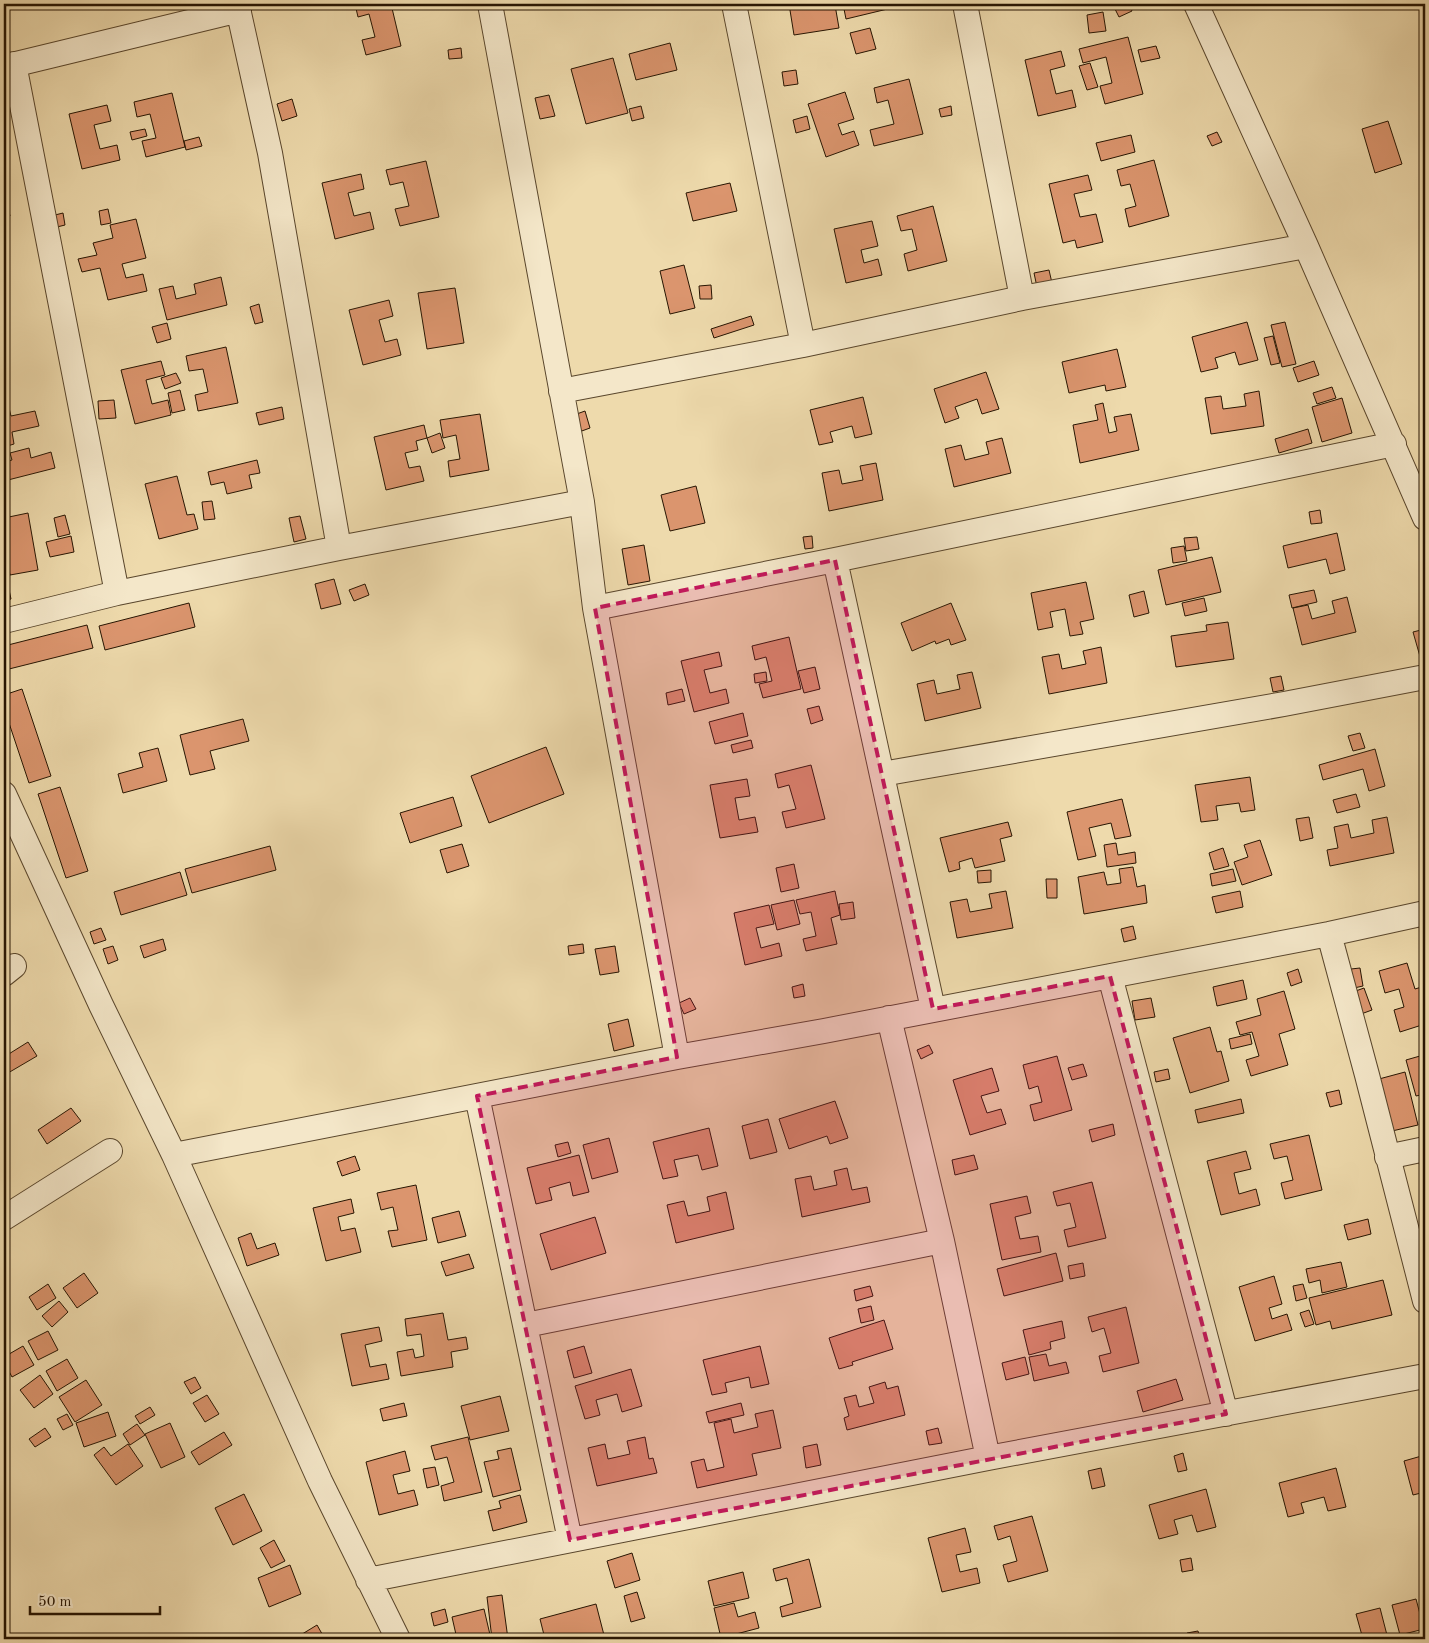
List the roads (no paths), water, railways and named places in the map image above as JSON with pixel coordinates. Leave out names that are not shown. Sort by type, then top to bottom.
[{"type":"street","points":[[490,4],[582,502],[595,608],[677,1057]]},
{"type":"street","points":[[734,4],[803,345]]},
{"type":"street","points":[[966,4],[1022,298]]},
{"type":"street","points":[[1196,4],[1306,246],[1425,518]]},
{"type":"street","points":[[117,593],[9,66],[238,7],[270,153],[339,548]]},
{"type":"street","points":[[561,391],[803,345],[1022,298],[1306,246]]},
{"type":"street","points":[[595,608],[1394,444]]},
{"type":"street","points":[[4,621],[117,593],[339,548],[582,502]]},
{"type":"street","points":[[835,560],[933,1009]]},
{"type":"street","points":[[882,774],[1425,678]]},
{"type":"street","points":[[4,794],[101,1005],[174,1155],[320,1481],[398,1639]]},
{"type":"street","points":[[174,1155],[677,1057],[1329,934],[1425,913]]},
{"type":"street","points":[[1329,934],[1368,1075],[1425,1301]]},
{"type":"street","points":[[1110,976],[1226,1414]]},
{"type":"street","points":[[889,1018],[942,1241],[988,1458]]},
{"type":"street","points":[[478,1096],[570,1540]]},
{"type":"street","points":[[1388,1157],[1425,1149]]},
{"type":"street","points":[[4,1218],[110,1150]]},
{"type":"street","points":[[526,1325],[942,1241]]},
{"type":"street","points":[[368,1580],[988,1458],[1425,1376]]}]
